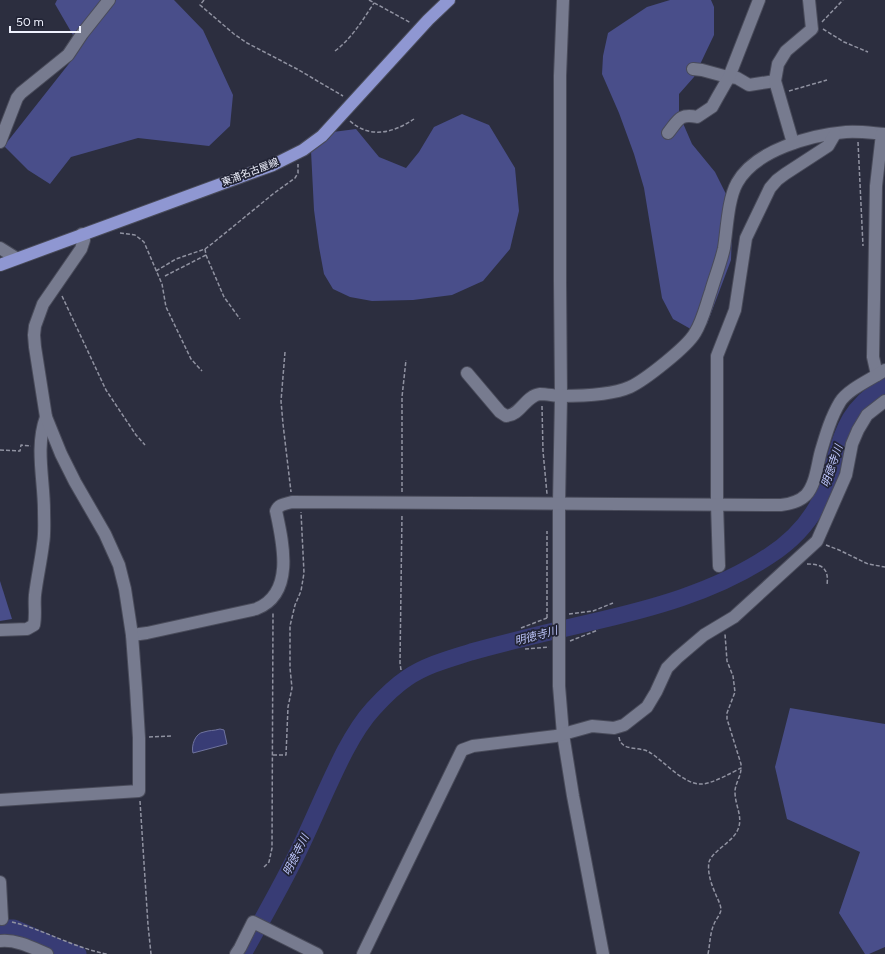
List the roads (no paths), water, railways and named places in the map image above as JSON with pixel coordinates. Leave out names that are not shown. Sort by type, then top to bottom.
[{"type":"main road","name":"東浦名古屋線","points":[[0,265],[273,164],[303,150],[322,136],[420,29],[449,0]]},
{"type":"street","points":[[0,142],[17,98],[21,93],[68,56],[82,34],[109,0]]},
{"type":"street","points":[[563,0],[560,76],[561,396],[558,636],[559,686],[572,796],[603,954]]},
{"type":"street","points":[[668,133],[685,115],[697,117],[712,107],[729,77],[759,0]]},
{"type":"street","points":[[793,143],[775,81],[778,64],[786,51],[815,28],[809,0]]},
{"type":"street","points":[[693,69],[737,78],[749,85],[775,81]]},
{"type":"street","points":[[132,635],[256,609],[266,605],[275,596],[281,582],[283,570],[283,548],[276,511],[278,507],[296,502],[781,505],[791,503],[806,495],[813,482],[828,428],[840,402],[851,392],[881,373],[874,357],[876,186],[884,134],[857,132],[835,134],[793,143],[775,150],[744,174],[737,183],[732,195],[722,256],[701,322],[694,334],[669,359],[631,386],[612,392],[561,396],[542,394],[536,395],[527,401],[513,415],[506,416],[500,412],[468,373]]},
{"type":"street","points":[[718,566],[717,356],[735,310],[746,238],[770,188],[785,174],[828,146],[835,134]]},
{"type":"street","points":[[0,800],[139,791],[139,738],[132,635],[125,589],[118,565],[105,534],[75,482],[61,454],[46,417],[34,335],[36,322],[43,304],[81,249],[84,240],[82,234]]},
{"type":"street","points":[[0,248],[16,258]]},
{"type":"street","points":[[363,954],[462,750],[473,746],[556,736],[592,726],[614,728],[624,725],[647,707],[667,668],[677,658],[704,635],[734,617],[817,541],[846,475],[852,444],[858,430],[867,415],[885,401]]},
{"type":"street","points":[[0,630],[27,629],[34,625],[35,597],[44,534],[44,490],[40,472],[43,427],[46,417]]},
{"type":"street","points":[[0,882],[2,920]]},
{"type":"street","points":[[236,954],[253,922],[317,954]]},
{"type":"street","points":[[0,941],[6,940],[26,944],[47,954]]},
{"type":"waterway","name":"明徳寺川","points":[[243,954],[292,865],[351,740],[369,714],[394,688],[414,673],[454,657],[515,640],[635,612],[682,598],[727,580],[748,569],[779,549],[805,524],[824,493],[841,439],[852,416],[871,395],[885,385]]},
{"type":"waterway","name":"明徳寺川","points":[[0,928],[14,928],[60,948],[78,954]]}]
